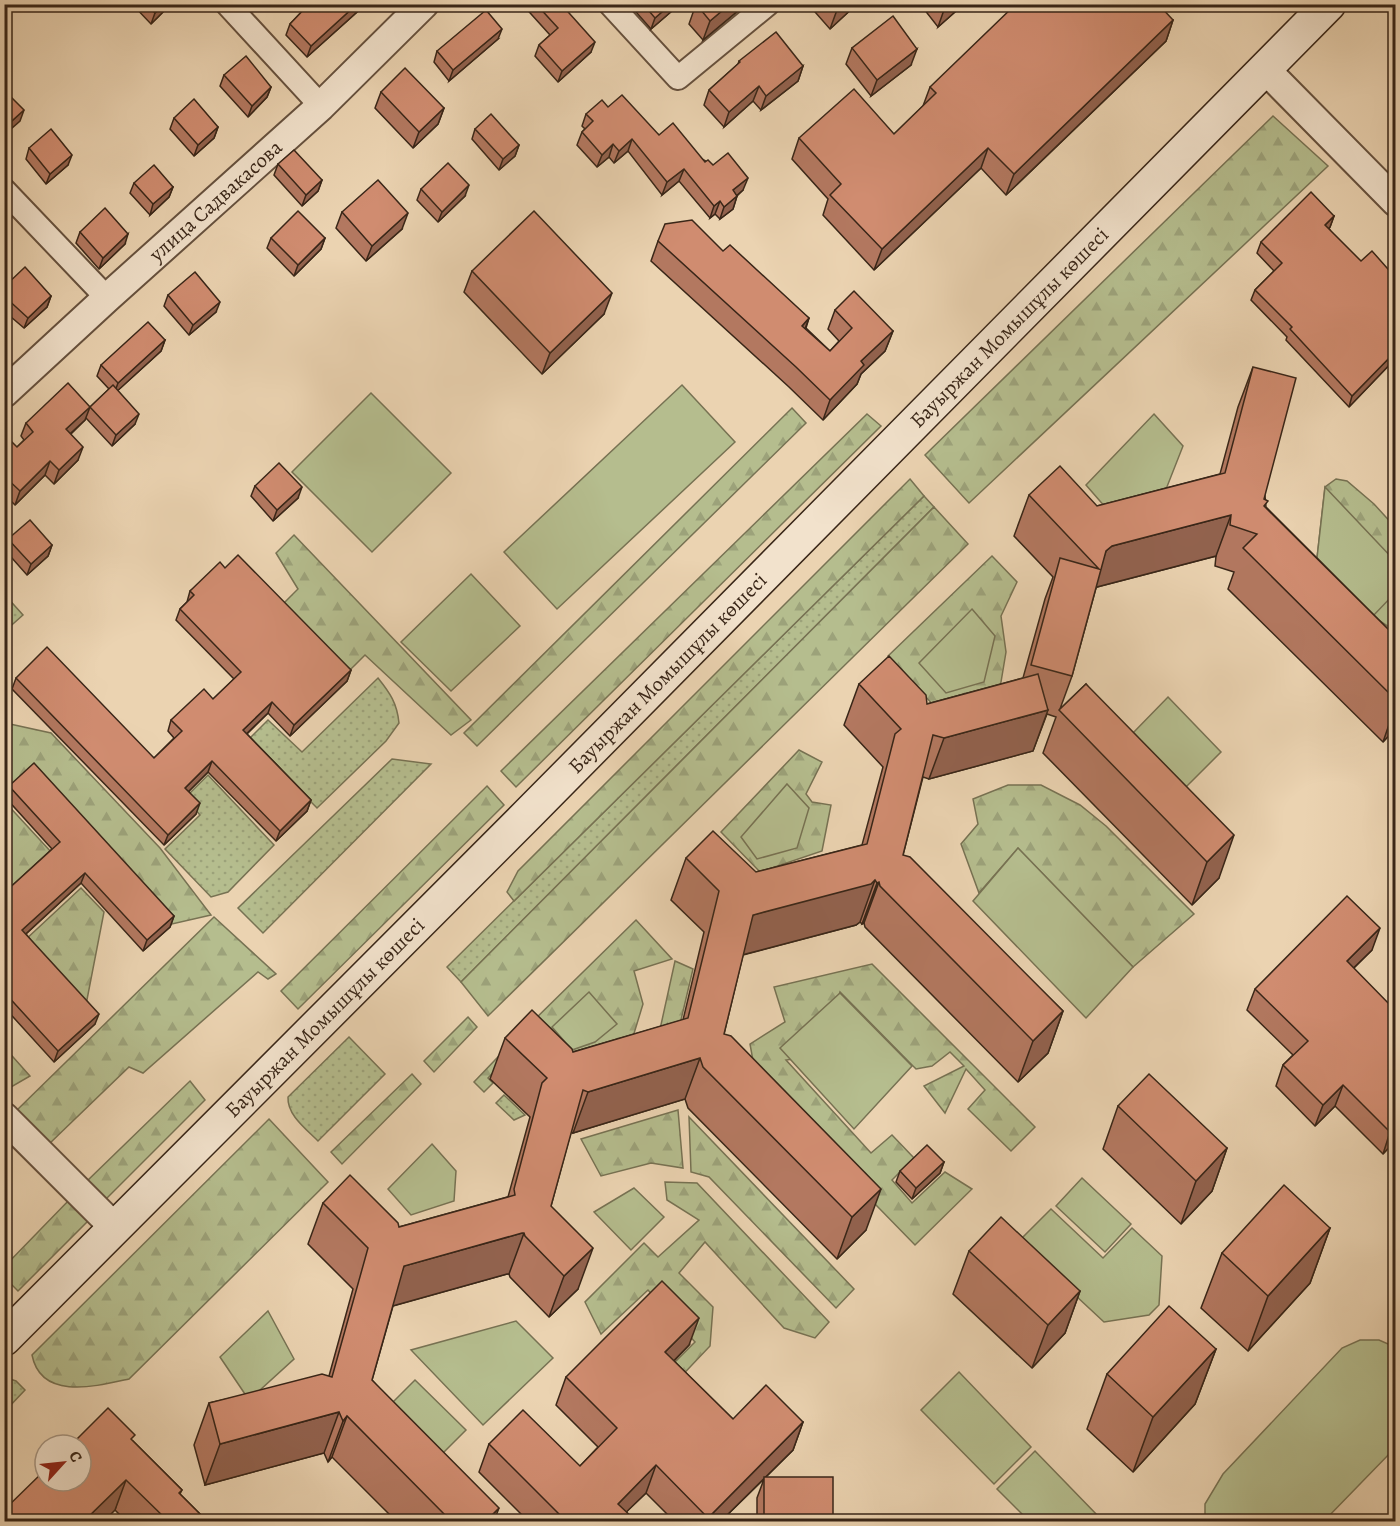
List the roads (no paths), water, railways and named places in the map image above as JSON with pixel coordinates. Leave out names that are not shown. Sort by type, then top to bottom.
[{"type":"main road","name":"Бауыржан Момышұлы көшесі","points":[[4,1340],[1329,4]]},
{"type":"street","points":[[227,4],[321,106]]},
{"type":"street","name":"улица Садвакасова","points":[[4,393],[321,106],[424,4]]},
{"type":"street","points":[[610,4],[678,78],[768,4]]},
{"type":"street","points":[[1265,69],[1395,202]]},
{"type":"street","points":[[4,190],[107,298]]},
{"type":"street","points":[[4,1117],[115,1228]]}]
